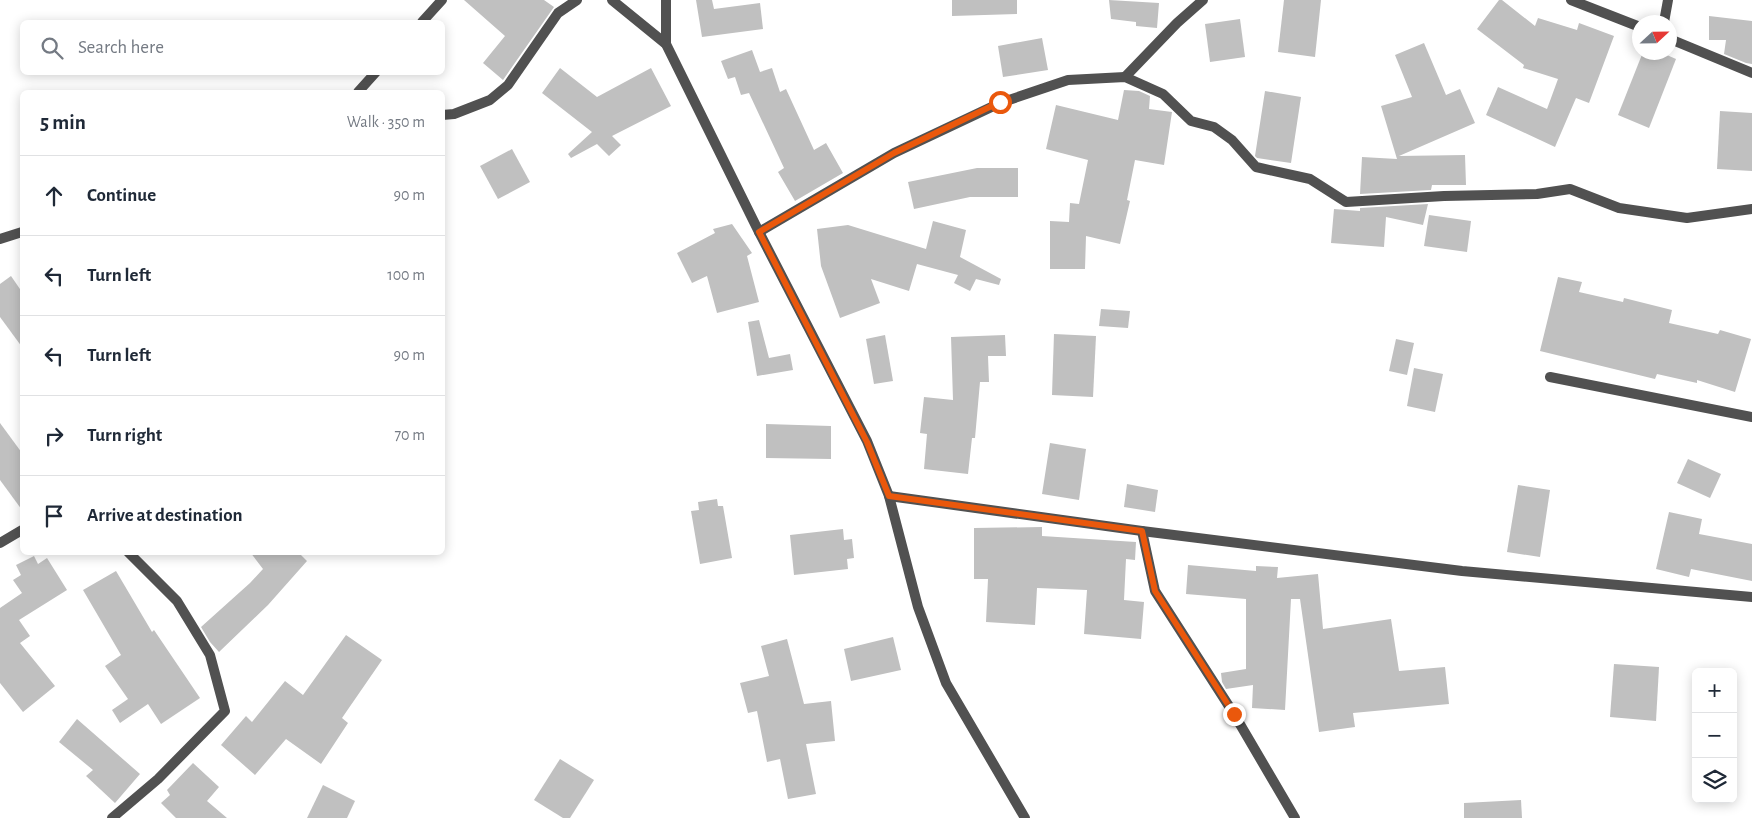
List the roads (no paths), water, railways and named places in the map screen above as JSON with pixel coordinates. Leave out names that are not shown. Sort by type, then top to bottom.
[{"type":"street","points":[[424,20],[442,0]]},
{"type":"street","points":[[445,116],[454,114],[490,100],[508,85],[558,13],[577,0]]},
{"type":"street","points":[[612,0],[666,44],[759,232],[867,442],[889,496],[918,607],[946,682],[1025,818]]},
{"type":"street","points":[[666,0],[666,44]]},
{"type":"street","points":[[1126,77],[1203,0]]},
{"type":"street","points":[[1571,0],[1632,24]]},
{"type":"street","points":[[1665,15],[1668,0]]},
{"type":"street","points":[[1677,42],[1752,73]]},
{"type":"street","points":[[360,90],[373,75]]},
{"type":"street","points":[[759,232],[894,153],[1000,102],[1068,80],[1126,77],[1163,94],[1191,121],[1214,126],[1232,140],[1256,167],[1310,178],[1346,202],[1444,196],[1537,194],[1570,189],[1619,208],[1687,218],[1752,209]]},
{"type":"street","points":[[0,239],[20,233]]},
{"type":"street","points":[[1550,377],[1752,417]]},
{"type":"street","points":[[889,496],[1142,531],[1462,571],[1752,597]]},
{"type":"street","points":[[0,542],[20,531]]},
{"type":"street","points":[[1142,531],[1155,591],[1234,714],[1295,818]]},
{"type":"street","points":[[112,818],[158,779],[225,711],[210,655],[206,647],[177,601],[131,555]]}]
